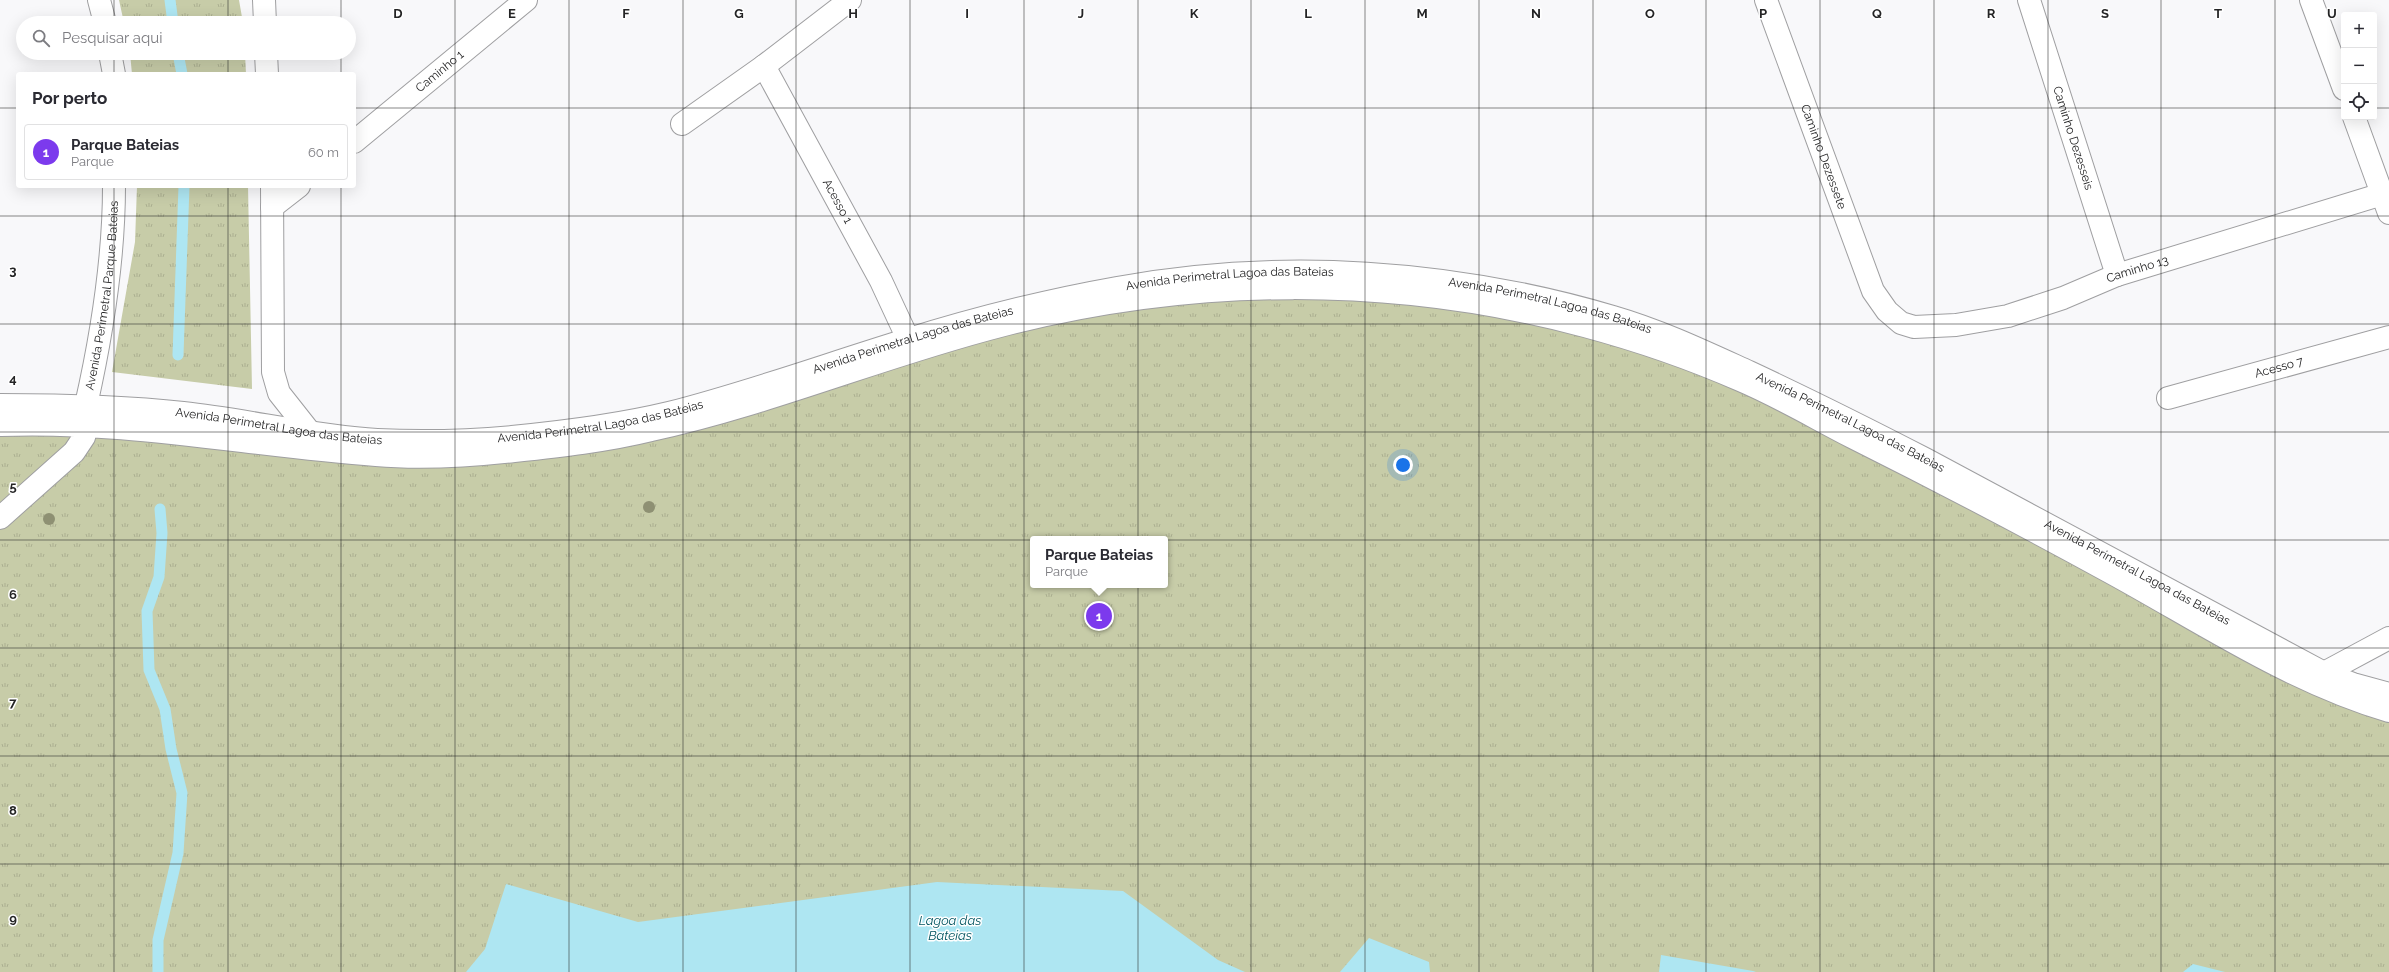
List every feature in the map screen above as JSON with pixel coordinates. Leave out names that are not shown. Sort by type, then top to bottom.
[{"type":"street","points":[[99,0],[103,16]]},
{"type":"street","points":[[264,0],[265,16]]},
{"type":"street","name":"Caminho 1","points":[[356,140],[526,0]]},
{"type":"street","points":[[682,124],[764,66],[850,0]]},
{"type":"street","name":"Caminho Dezessete","points":[[1766,0],[1873,292],[1887,311]]},
{"type":"street","name":"Caminho Dezesseis","points":[[2029,0],[2117,275]]},
{"type":"street","points":[[2311,0],[2342,84]]},
{"type":"street","points":[[111,60],[114,72]]},
{"type":"street","points":[[266,60],[267,72]]},
{"type":"street","name":"Acesso 1","points":[[764,66],[881,282],[908,339]]},
{"type":"street","points":[[2355,120],[2387,200]]},
{"type":"street","name":"Avenida Perimetral Parque Bateias","points":[[0,518],[74,452],[84,437],[97,354],[110,251],[114,188]]},
{"type":"street","points":[[294,188],[272,196],[274,372],[278,393],[309,432]]},
{"type":"street","name":"Caminho 13","points":[[1887,311],[1901,322],[1914,327],[1956,325],[2008,316],[2063,298],[2117,275],[2387,200]]},
{"type":"street","name":"Avenida Perimetral Lagoa das Bateias","points":[[0,405],[87,415],[186,413],[309,432],[374,440],[438,441],[512,437],[582,428],[662,415],[723,398],[908,339],[1034,303],[1126,286],[1206,276],[1289,271],[1368,274],[1473,284],[1543,298],[1617,318],[1670,336],[1807,399],[2057,528],[2324,673],[2353,684],[2389,694]]},
{"type":"street","points":[[0,425],[87,415],[181,433],[378,456],[436,457],[508,452],[584,442],[649,431],[722,412],[998,326],[1128,299],[1280,286],[1400,292],[1450,298],[1535,313],[1590,327],[1650,346],[1744,382],[2109,571],[2282,668],[2328,690],[2389,711]]},
{"type":"street","name":"Acesso 7","points":[[2168,398],[2389,337]]},
{"type":"street","points":[[2324,673],[2389,638]]},
{"type":"green space","points":[[119,0],[239,0],[242,16],[122,16]]},
{"type":"green space","points":[[131,60],[245,60],[246,72],[132,72]]},
{"type":"green space","points":[[137,188],[248,188],[252,389],[112,372],[135,242]]},
{"type":"green space","points":[[1331,280],[1623,330],[2389,704],[2389,972],[0,972],[0,420],[519,443],[969,328]]},
{"type":"water","name":"Lagoa das Bateias","points":[[937,882],[1123,891],[1218,960],[1245,972],[466,972],[485,949],[506,884],[638,922]]},
{"type":"water","points":[[1369,938],[1429,962],[1430,972],[1340,972]]},
{"type":"water","points":[[1661,955],[1753,971],[1756,972],[1659,972]]},
{"type":"water","points":[[2193,964],[2225,972],[2183,972]]},
{"type":"waterway","points":[[170,0],[172,16]]},
{"type":"waterway","points":[[179,60],[182,72]]},
{"type":"waterway","points":[[178,355],[184,188]]},
{"type":"waterway","points":[[158,972],[158,940],[178,853],[182,793],[171,749],[165,709],[149,670],[147,611],[159,577],[162,533],[160,509]]},
{"type":"place","name":"Parque Bateias","points":[[1099,616]]}]
